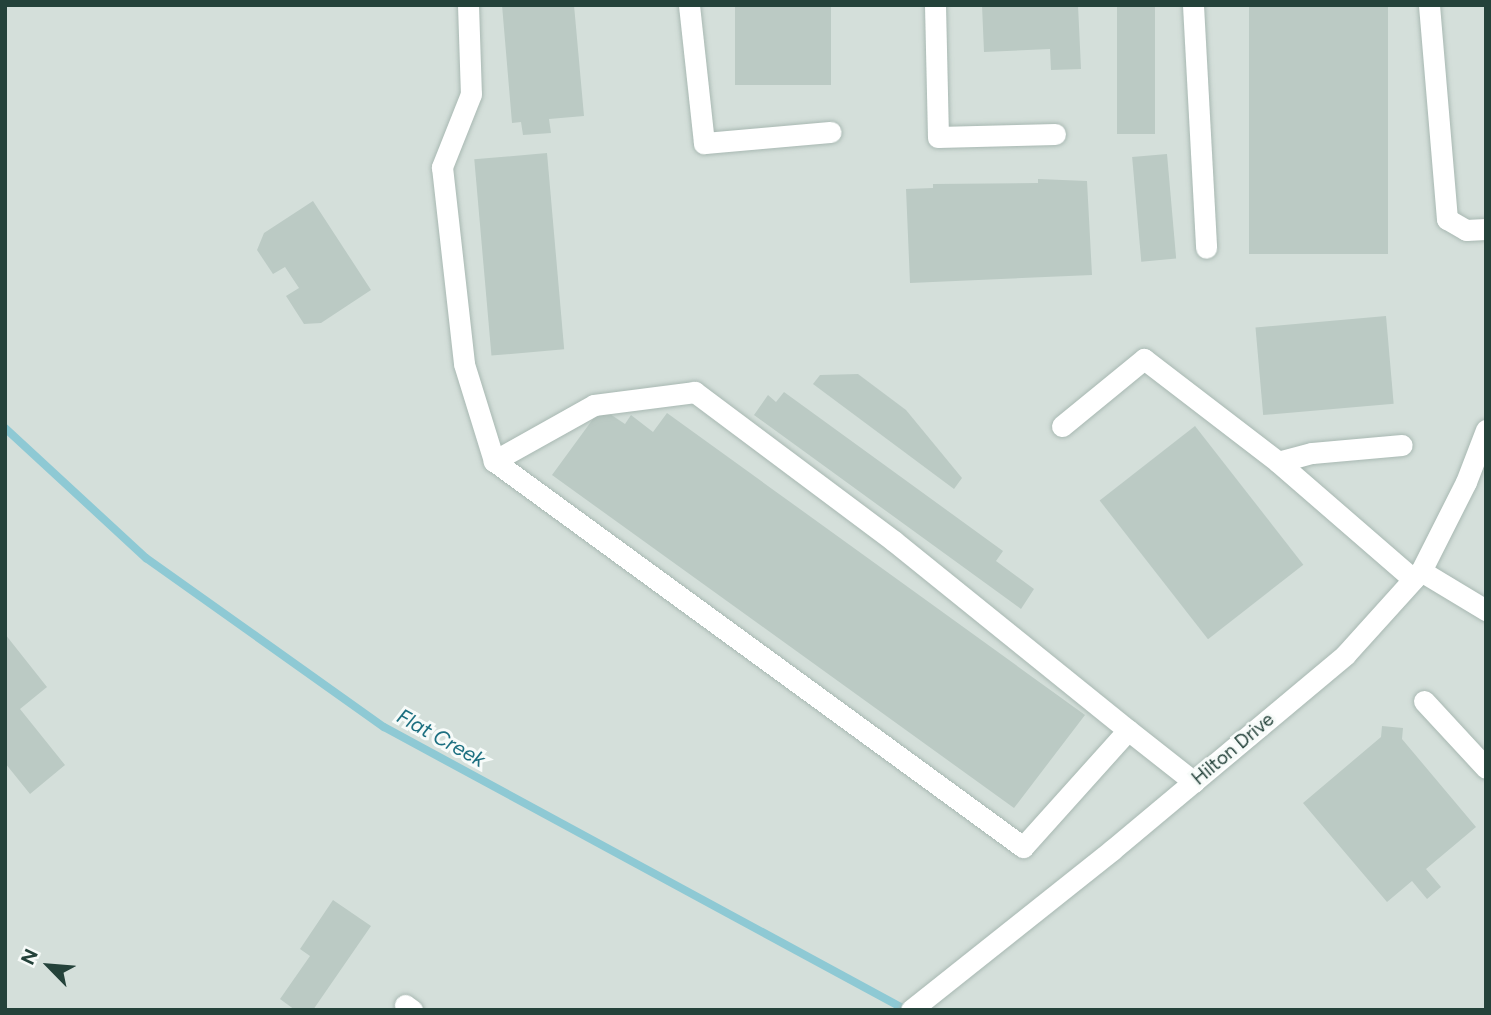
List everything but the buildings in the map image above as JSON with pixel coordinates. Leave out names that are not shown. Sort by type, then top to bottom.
[{"type":"street","points":[[468,5],[471,94],[442,167],[464,364],[494,461],[1023,847],[1128,730]]},
{"type":"street","points":[[689,5],[704,143],[831,132]]},
{"type":"street","points":[[935,5],[938,137],[1055,134]]},
{"type":"street","points":[[1193,5],[1206,248]]},
{"type":"street","points":[[1429,5],[1447,219],[1466,230],[1486,229]]},
{"type":"street","points":[[1062,426],[1144,359],[1278,462],[1417,575],[1486,610]]},
{"type":"street","points":[[494,461],[594,405],[695,393],[894,541],[1194,782]]},
{"type":"street","name":"Hilton Drive","points":[[911,1010],[1194,782],[1345,655],[1417,575],[1466,482],[1486,430]]},
{"type":"street","points":[[1278,462],[1312,453],[1402,445]]},
{"type":"street","points":[[1424,701],[1486,768]]},
{"type":"shaded area","points":[[5,5],[1486,5],[1486,1010],[5,1010]]},
{"type":"waterway","name":"Flat Creek","points":[[5,428],[146,558],[384,727],[906,1010]]}]
